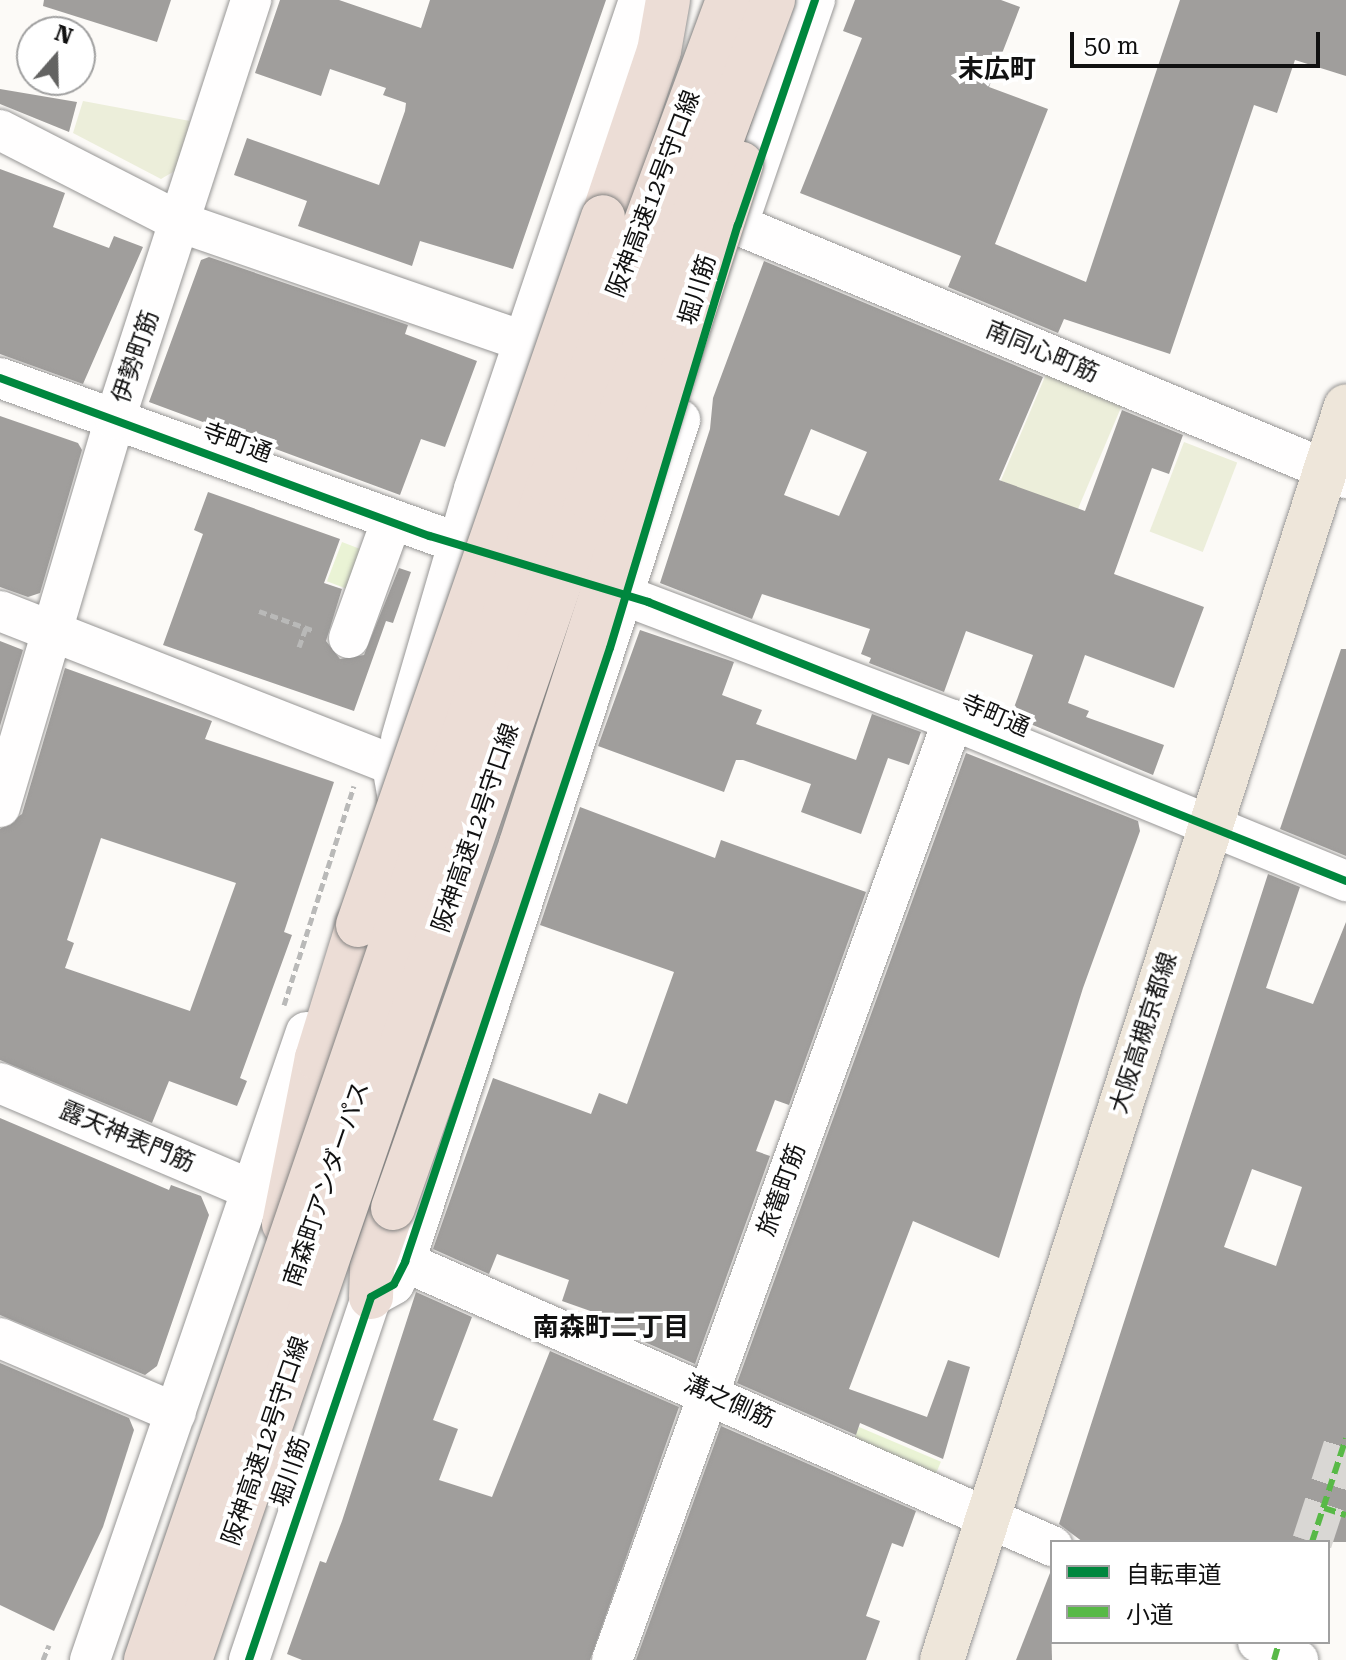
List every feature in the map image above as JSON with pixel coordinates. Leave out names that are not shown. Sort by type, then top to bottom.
[{"type":"highway","points":[[281,1270],[286,1204],[317,1058],[659,51],[668,0]]},
{"type":"highway","name":"阪神高速12号守口線","points":[[146,1660],[554,469],[728,0]]},
{"type":"highway","name":"阪神高速12号守口線","points":[[190,1660],[589,498],[773,0]]},
{"type":"highway","points":[[371,1297],[372,1268],[521,844],[799,0]]},
{"type":"main road","name":"大阪高槻京都線","points":[[942,1660],[1210,828],[1335,473],[1346,406]]},
{"type":"street","name":"伊勢町筋","points":[[0,807],[115,419],[182,223],[251,0]]},
{"type":"street","points":[[90,1660],[255,1191],[378,760],[460,545],[523,341],[639,0]]},
{"type":"street","points":[[659,51],[683,0]]},
{"type":"street","name":"南森町アンダーパス","points":[[241,1438],[562,499],[743,0]]},
{"type":"street","name":"堀川筋","points":[[405,1262],[627,595],[738,225],[815,0]]},
{"type":"street","points":[[0,130],[182,223],[523,341]]},
{"type":"street","name":"南同心町筋","points":[[738,225],[1335,473]]},
{"type":"street","name":"寺町通","points":[[0,378],[391,522],[627,595],[953,720],[1210,828],[1346,881]]},
{"type":"street","points":[[335,636],[391,522]]},
{"type":"street","points":[[0,611],[378,760]]},
{"type":"street","name":"旅篭町筋","points":[[612,1660],[953,720]]},
{"type":"street","points":[[378,760],[417,922]]},
{"type":"street","name":"露天神表門筋","points":[[0,1083],[255,1191]]},
{"type":"street","points":[[371,1297],[394,1284],[405,1262]]},
{"type":"street","name":"溝之側筋","points":[[405,1262],[990,1515],[1050,1545]]},
{"type":"street","name":"堀川筋","points":[[249,1660],[371,1297]]},
{"type":"street","points":[[0,1338],[176,1413]]},
{"type":"street","points":[[1262,1644],[1298,1660]]},
{"type":"path","points":[[259,611],[335,636]]},
{"type":"path","points":[[299,647],[306,628]]},
{"type":"path","points":[[282,1011],[378,760]]},
{"type":"path","points":[[43,1660],[49,1645]]},
{"type":"green space","points":[[83,101],[190,121],[178,169],[161,179],[73,133]]},
{"type":"green space","points":[[1047,372],[1122,404],[1076,513],[1001,481]]},
{"type":"green space","points":[[1184,442],[1237,462],[1203,552],[1150,532]]},
{"type":"green space","points":[[342,542],[370,553],[355,592],[327,581]]},
{"type":"green space","points":[[859,1427],[941,1462],[934,1478],[852,1444]]},
{"type":"building","points":[[44,0],[171,0],[157,42],[96,23],[96,16],[75,16],[43,6]]},
{"type":"building","points":[[280,0],[339,0],[421,28],[430,0],[606,0],[513,269],[420,241],[412,266],[298,226],[307,201],[234,175],[247,138],[379,185],[405,111],[406,103],[383,95],[386,88],[330,69],[321,96],[255,73]]},
{"type":"building","points":[[855,0],[1001,0],[1020,7],[989,87],[1048,109],[995,244],[1086,282],[1180,0],[1346,0],[1346,76],[1295,60],[1277,113],[1254,105],[1170,354],[1064,319],[1058,333],[948,287],[961,256],[800,193],[862,38],[843,31]]},
{"type":"building","points":[[0,89],[16,92],[16,96],[41,96],[77,102],[69,132],[0,104]]},
{"type":"building","points":[[0,169],[65,193],[53,227],[109,248],[114,236],[143,247],[83,384],[0,354]]},
{"type":"building","points":[[209,257],[408,325],[405,334],[477,361],[445,447],[421,439],[400,495],[149,402],[201,260]]},
{"type":"building","points":[[764,261],[1043,377],[999,480],[1085,511],[1122,410],[1183,435],[1169,474],[1152,468],[1114,574],[1204,607],[1174,688],[1085,655],[1068,703],[1089,711],[1086,717],[1164,745],[1153,775],[1011,716],[1033,655],[966,631],[944,692],[869,663],[871,658],[861,654],[870,629],[762,594],[752,619],[660,583],[710,429],[713,398]],"holes":[[[811,429],[867,452],[839,516],[784,495]]]},
{"type":"building","points":[[0,416],[78,443],[82,450],[40,593],[28,597],[0,587]]},
{"type":"building","points":[[208,492],[340,539],[324,583],[342,589],[326,641],[340,659],[364,655],[399,568],[411,572],[393,623],[386,621],[354,711],[163,645],[203,534],[194,530]]},
{"type":"building","points":[[640,630],[734,662],[722,695],[762,710],[756,724],[856,760],[872,714],[921,732],[909,765],[888,758],[861,834],[801,812],[811,784],[743,760],[736,760],[724,792],[598,746]]},
{"type":"building","points":[[0,641],[23,650],[0,726]]},
{"type":"building","points":[[1341,649],[1346,649],[1346,856],[1280,829]]},
{"type":"building","points":[[65,668],[212,721],[205,739],[334,782],[284,932],[292,935],[240,1078],[247,1081],[237,1106],[169,1081],[152,1123],[0,1060],[0,829],[22,814]],"holes":[[[101,838],[236,883],[190,1011],[65,968],[74,943],[67,940]]]},
{"type":"building","points":[[966,753],[1138,821],[1140,831],[1083,988],[999,1258],[913,1221],[849,1389],[927,1417],[948,1360],[970,1367],[943,1459],[860,1423],[856,1435],[737,1383]]},
{"type":"building","points":[[580,807],[715,858],[721,840],[866,892],[789,1105],[775,1100],[756,1151],[770,1156],[695,1364],[610,1327],[613,1319],[562,1301],[569,1280],[497,1254],[489,1274],[433,1249],[493,1078],[591,1114],[599,1093],[627,1104],[674,972],[540,925]]},
{"type":"building","points":[[1268,874],[1300,887],[1266,988],[1313,1004],[1346,922],[1346,1542],[1080,1540],[1059,1524]],"holes":[[[1252,1169],[1302,1187],[1276,1266],[1224,1247]]]},
{"type":"building","points":[[0,1118],[169,1190],[171,1185],[201,1196],[209,1215],[157,1366],[145,1375],[0,1315]]},
{"type":"building","points":[[416,1292],[472,1317],[433,1420],[458,1429],[439,1480],[492,1497],[550,1351],[679,1407],[590,1660],[302,1660],[287,1654],[320,1561],[326,1563],[342,1521]]},
{"type":"building","points":[[0,1363],[129,1418],[134,1430],[103,1527],[54,1631],[0,1605]]},
{"type":"building","points":[[721,1426],[916,1511],[903,1547],[892,1543],[866,1616],[880,1621],[866,1660],[636,1660]]},
{"type":"building","points":[[1050,1573],[1052,1660],[1016,1660]]},
{"type":"tunnel","points":[[1313,1540],[1346,1438]]},
{"type":"marked path","points":[[1313,1540],[1346,1438]]},
{"type":"marked path","points":[[1324,1508],[1346,1515]]},
{"type":"marked path","points":[[1274,1660],[1278,1644]]},
{"type":"cycle path","points":[[249,1660],[371,1297],[394,1284],[405,1262],[610,648],[738,225],[815,0]]},
{"type":"cycle path","points":[[0,378],[430,536],[648,602],[1346,881]]},
{"type":"district","name":"末広町","points":[[997,70]]},
{"type":"district","name":"南森町二丁目","points":[[611,1328]]}]
